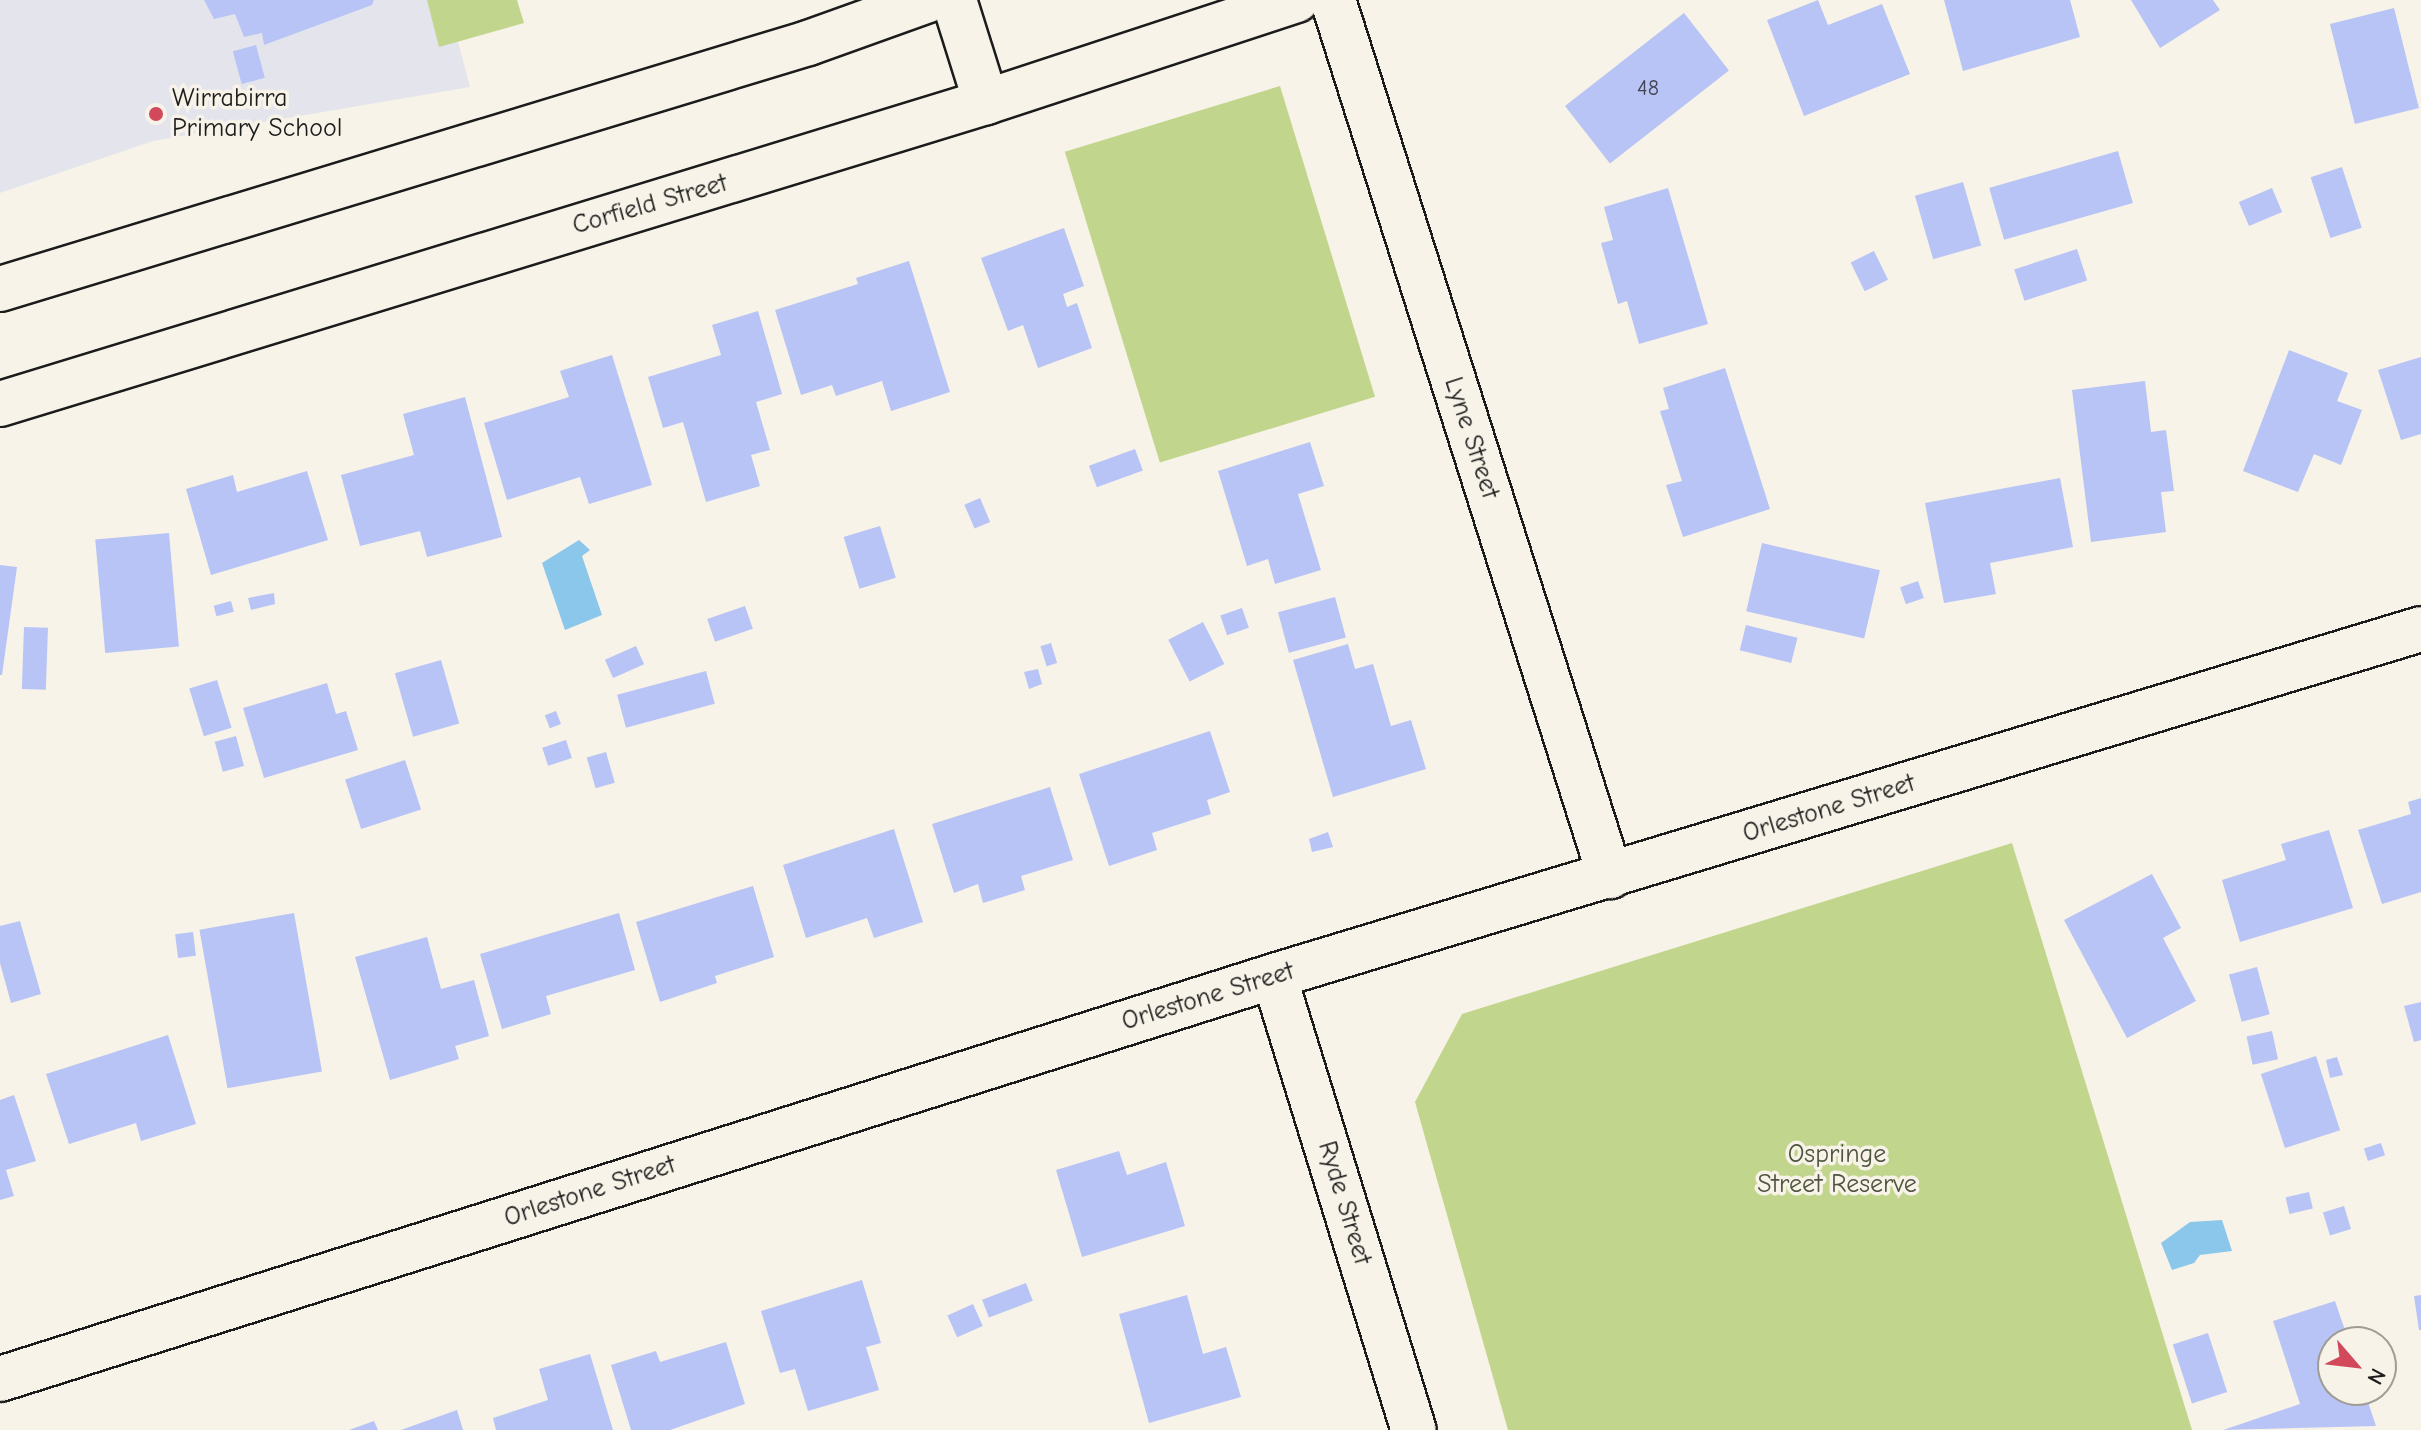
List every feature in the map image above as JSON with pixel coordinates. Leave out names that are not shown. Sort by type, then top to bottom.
[{"type":"street","points":[[0,289],[808,43],[928,0]]},
{"type":"street","points":[[954,0],[986,102]]},
{"type":"street","name":"Corfield Street","points":[[0,404],[986,102],[1297,0]]},
{"type":"street","name":"Lyne Street","points":[[1333,0],[1610,876]]},
{"type":"street","name":"Orlestone Street","points":[[0,1379],[1274,976],[2421,629]]},
{"type":"street","name":"Ryde Street","points":[[1274,976],[1414,1430]]},
{"type":"shaded area","name":"Wirrabirra Primary School","points":[[0,0],[447,0],[470,87],[153,141],[0,193]]},
{"type":"green space","points":[[427,0],[517,0],[524,23],[439,47]]},
{"type":"green space","points":[[1280,86],[1375,397],[1160,463],[1065,152]]},
{"type":"green space","name":"Ospringe Street Reserve","points":[[2012,843],[2192,1430],[1508,1430],[1415,1102],[1462,1014]]},
{"type":"water","points":[[579,540],[590,550],[582,556],[602,615],[565,630],[542,563]]},
{"type":"water","points":[[2222,1220],[2232,1251],[2200,1255],[2194,1263],[2172,1270],[2161,1243],[2190,1222]]},
{"type":"building","points":[[204,0],[374,0],[372,5],[264,45],[262,33],[244,37],[235,14],[214,19]]},
{"type":"building","points":[[1818,0],[1828,25],[1882,4],[1910,74],[1804,116],[1767,20]]},
{"type":"building","points":[[1944,0],[2070,0],[2080,37],[1963,71]]},
{"type":"building","points":[[2131,0],[2213,0],[2220,10],[2160,48]]},
{"type":"building","points":[[2394,8],[2419,108],[2355,124],[2330,24]]},
{"type":"building","points":[[1684,13],[1729,71],[1610,163],[1565,106]]},
{"type":"building","points":[[256,45],[265,78],[242,84],[233,51]]},
{"type":"building","points":[[2118,151],[2133,203],[2004,240],[1989,188]]},
{"type":"building","points":[[2342,167],[2362,228],[2330,238],[2311,177]]},
{"type":"building","points":[[1963,182],[1981,245],[1933,259],[1915,196]]},
{"type":"building","points":[[1668,188],[1708,324],[1639,344],[1627,301],[1618,304],[1601,243],[1613,240],[1604,207]]},
{"type":"building","points":[[2272,188],[2282,212],[2249,226],[2239,202]]},
{"type":"building","points":[[1064,228],[1084,286],[1063,294],[1067,307],[1077,303],[1092,348],[1038,368],[1023,325],[1008,331],[981,258]]},
{"type":"building","points":[[2077,249],[2087,280],[2024,301],[2014,269]]},
{"type":"building","points":[[1874,251],[1888,280],[1865,291],[1851,262]]},
{"type":"building","points":[[909,261],[950,392],[891,411],[882,381],[836,396],[832,385],[801,395],[775,310],[858,284],[856,278]]},
{"type":"building","points":[[758,311],[782,394],[756,402],[770,450],[751,455],[760,486],[706,502],[683,422],[663,428],[648,377],[721,355],[712,325]]},
{"type":"building","points":[[2289,350],[2348,373],[2337,401],[2362,410],[2341,465],[2314,454],[2298,492],[2243,471]]},
{"type":"building","points":[[612,355],[652,485],[589,504],[580,477],[507,500],[484,423],[569,397],[560,371]]},
{"type":"building","points":[[2421,357],[2421,434],[2401,440],[2378,370]]},
{"type":"building","points":[[1725,368],[1770,509],[1683,537],[1666,485],[1682,481],[1660,411],[1669,409],[1663,388]]},
{"type":"building","points":[[2145,381],[2151,432],[2166,430],[2174,491],[2161,492],[2166,532],[2091,542],[2072,390]]},
{"type":"building","points":[[465,397],[502,537],[427,557],[420,531],[360,546],[341,475],[414,455],[403,414]]},
{"type":"building","points":[[1310,442],[1324,486],[1298,494],[1321,570],[1275,584],[1268,559],[1247,566],[1218,471]]},
{"type":"building","points":[[1135,449],[1143,471],[1097,487],[1089,466]]},
{"type":"building","points":[[307,471],[328,540],[211,575],[186,489],[233,475],[237,492]]},
{"type":"building","points":[[2060,478],[2073,547],[1990,563],[1996,594],[1944,603],[1925,503]]},
{"type":"building","points":[[980,498],[990,522],[975,529],[964,505]]},
{"type":"building","points":[[880,526],[896,578],[859,589],[844,537]]},
{"type":"building","points":[[169,533],[179,647],[105,653],[95,539]]},
{"type":"building","points":[[1762,543],[1880,570],[1864,638],[1746,611]]},
{"type":"building","points":[[0,565],[17,567],[2,675],[0,675]]},
{"type":"building","points":[[1918,581],[1924,598],[1906,604],[1900,587]]},
{"type":"building","points":[[274,593],[275,604],[251,610],[248,598]]},
{"type":"building","points":[[1335,597],[1346,638],[1289,653],[1278,612]]},
{"type":"building","points":[[231,601],[234,612],[216,616],[214,606]]},
{"type":"building","points":[[745,606],[753,629],[715,642],[707,619]]},
{"type":"building","points":[[1242,608],[1249,628],[1227,635],[1220,615]]},
{"type":"building","points":[[1203,622],[1224,664],[1190,682],[1168,640]]},
{"type":"building","points":[[1746,625],[1797,638],[1791,663],[1740,650]]},
{"type":"building","points":[[24,627],[48,628],[46,690],[22,689]]},
{"type":"building","points":[[1051,643],[1057,663],[1047,666],[1040,646]]},
{"type":"building","points":[[1348,644],[1355,669],[1373,664],[1391,726],[1411,720],[1426,769],[1333,797],[1293,660]]},
{"type":"building","points":[[636,646],[644,664],[613,678],[605,660]]},
{"type":"building","points":[[441,660],[459,723],[413,737],[395,673]]},
{"type":"building","points":[[1038,669],[1042,684],[1029,689],[1024,672]]},
{"type":"building","points":[[706,671],[715,704],[626,728],[617,695]]},
{"type":"building","points":[[217,680],[232,728],[204,736],[189,688]]},
{"type":"building","points":[[327,683],[336,714],[346,711],[358,750],[264,778],[243,708]]},
{"type":"building","points":[[556,711],[561,724],[550,728],[545,715]]},
{"type":"building","points":[[1210,731],[1230,792],[1207,800],[1211,814],[1152,833],[1157,850],[1109,866],[1079,774]]},
{"type":"building","points":[[236,736],[244,766],[223,772],[215,742]]},
{"type":"building","points":[[566,740],[572,758],[548,766],[542,748]]},
{"type":"building","points":[[606,752],[615,783],[596,788],[587,758]]},
{"type":"building","points":[[405,760],[421,809],[361,829],[345,779]]},
{"type":"building","points":[[1050,787],[1073,860],[1021,876],[1025,890],[983,903],[978,884],[954,893],[932,824]]},
{"type":"building","points":[[2421,798],[2421,892],[2382,904],[2358,830],[2411,814],[2408,802]]},
{"type":"building","points":[[894,829],[923,922],[874,938],[867,918],[806,938],[783,865]]},
{"type":"building","points":[[2329,830],[2353,908],[2240,942],[2222,880],[2286,860],[2281,844]]},
{"type":"building","points":[[1328,832],[1333,847],[1312,852],[1309,839]]},
{"type":"building","points":[[2152,874],[2181,928],[2163,938],[2196,1001],[2127,1038],[2064,920]]},
{"type":"building","points":[[753,886],[774,957],[715,976],[717,983],[660,1002],[636,922]]},
{"type":"building","points":[[294,913],[322,1072],[227,1088],[199,930]]},
{"type":"building","points":[[619,913],[635,970],[546,996],[551,1014],[502,1029],[480,954]]},
{"type":"building","points":[[20,921],[41,994],[11,1003],[0,963],[0,926]]},
{"type":"building","points":[[193,932],[196,956],[178,958],[175,934]]},
{"type":"building","points":[[427,937],[441,989],[474,980],[489,1036],[455,1046],[459,1059],[390,1080],[355,957]]},
{"type":"building","points":[[2257,967],[2270,1014],[2242,1022],[2229,975]]},
{"type":"building","points":[[2421,1002],[2421,1040],[2414,1042],[2404,1006]]},
{"type":"building","points":[[2272,1031],[2278,1059],[2253,1065],[2247,1036]]},
{"type":"building","points":[[168,1035],[196,1124],[141,1141],[136,1123],[69,1144],[46,1074]]},
{"type":"building","points":[[2316,1056],[2340,1130],[2285,1148],[2261,1074]]},
{"type":"building","points":[[2337,1057],[2343,1075],[2330,1078],[2326,1060]]},
{"type":"building","points":[[14,1095],[36,1161],[6,1170],[14,1196],[0,1200],[0,1100]]},
{"type":"building","points":[[2381,1143],[2385,1155],[2368,1161],[2364,1149]]},
{"type":"building","points":[[1119,1151],[1127,1175],[1166,1162],[1185,1226],[1082,1257],[1056,1170]]},
{"type":"building","points":[[2309,1192],[2313,1209],[2289,1214],[2286,1197]]},
{"type":"building","points":[[2344,1206],[2351,1229],[2330,1235],[2323,1212]]},
{"type":"building","points":[[862,1280],[881,1343],[866,1347],[879,1390],[808,1411],[795,1369],[780,1373],[761,1311]]},
{"type":"building","points":[[1026,1283],[1033,1301],[989,1318],[982,1300]]},
{"type":"building","points":[[1187,1295],[1203,1354],[1226,1347],[1241,1397],[1149,1423],[1119,1314]]},
{"type":"building","points":[[2421,1295],[2421,1330],[2419,1330],[2414,1296]]},
{"type":"building","points":[[2335,1301],[2344,1326],[2317,1326],[2317,1406],[2369,1406],[2376,1426],[2223,1430],[2300,1404],[2273,1321]]},
{"type":"building","points":[[973,1304],[983,1326],[957,1337],[947,1315]]},
{"type":"building","points":[[2208,1333],[2227,1392],[2192,1403],[2173,1344]]},
{"type":"building","points":[[726,1342],[745,1404],[670,1430],[631,1430],[611,1365],[656,1351],[660,1362]]},
{"type":"building","points":[[590,1354],[613,1430],[496,1430],[493,1418],[548,1400],[539,1369]]},
{"type":"building","points":[[457,1410],[463,1430],[401,1430]]},
{"type":"building","points":[[374,1421],[378,1430],[349,1430]]},
{"type":"place","name":"Wirrabirra Primary School","points":[[156,114]]}]
